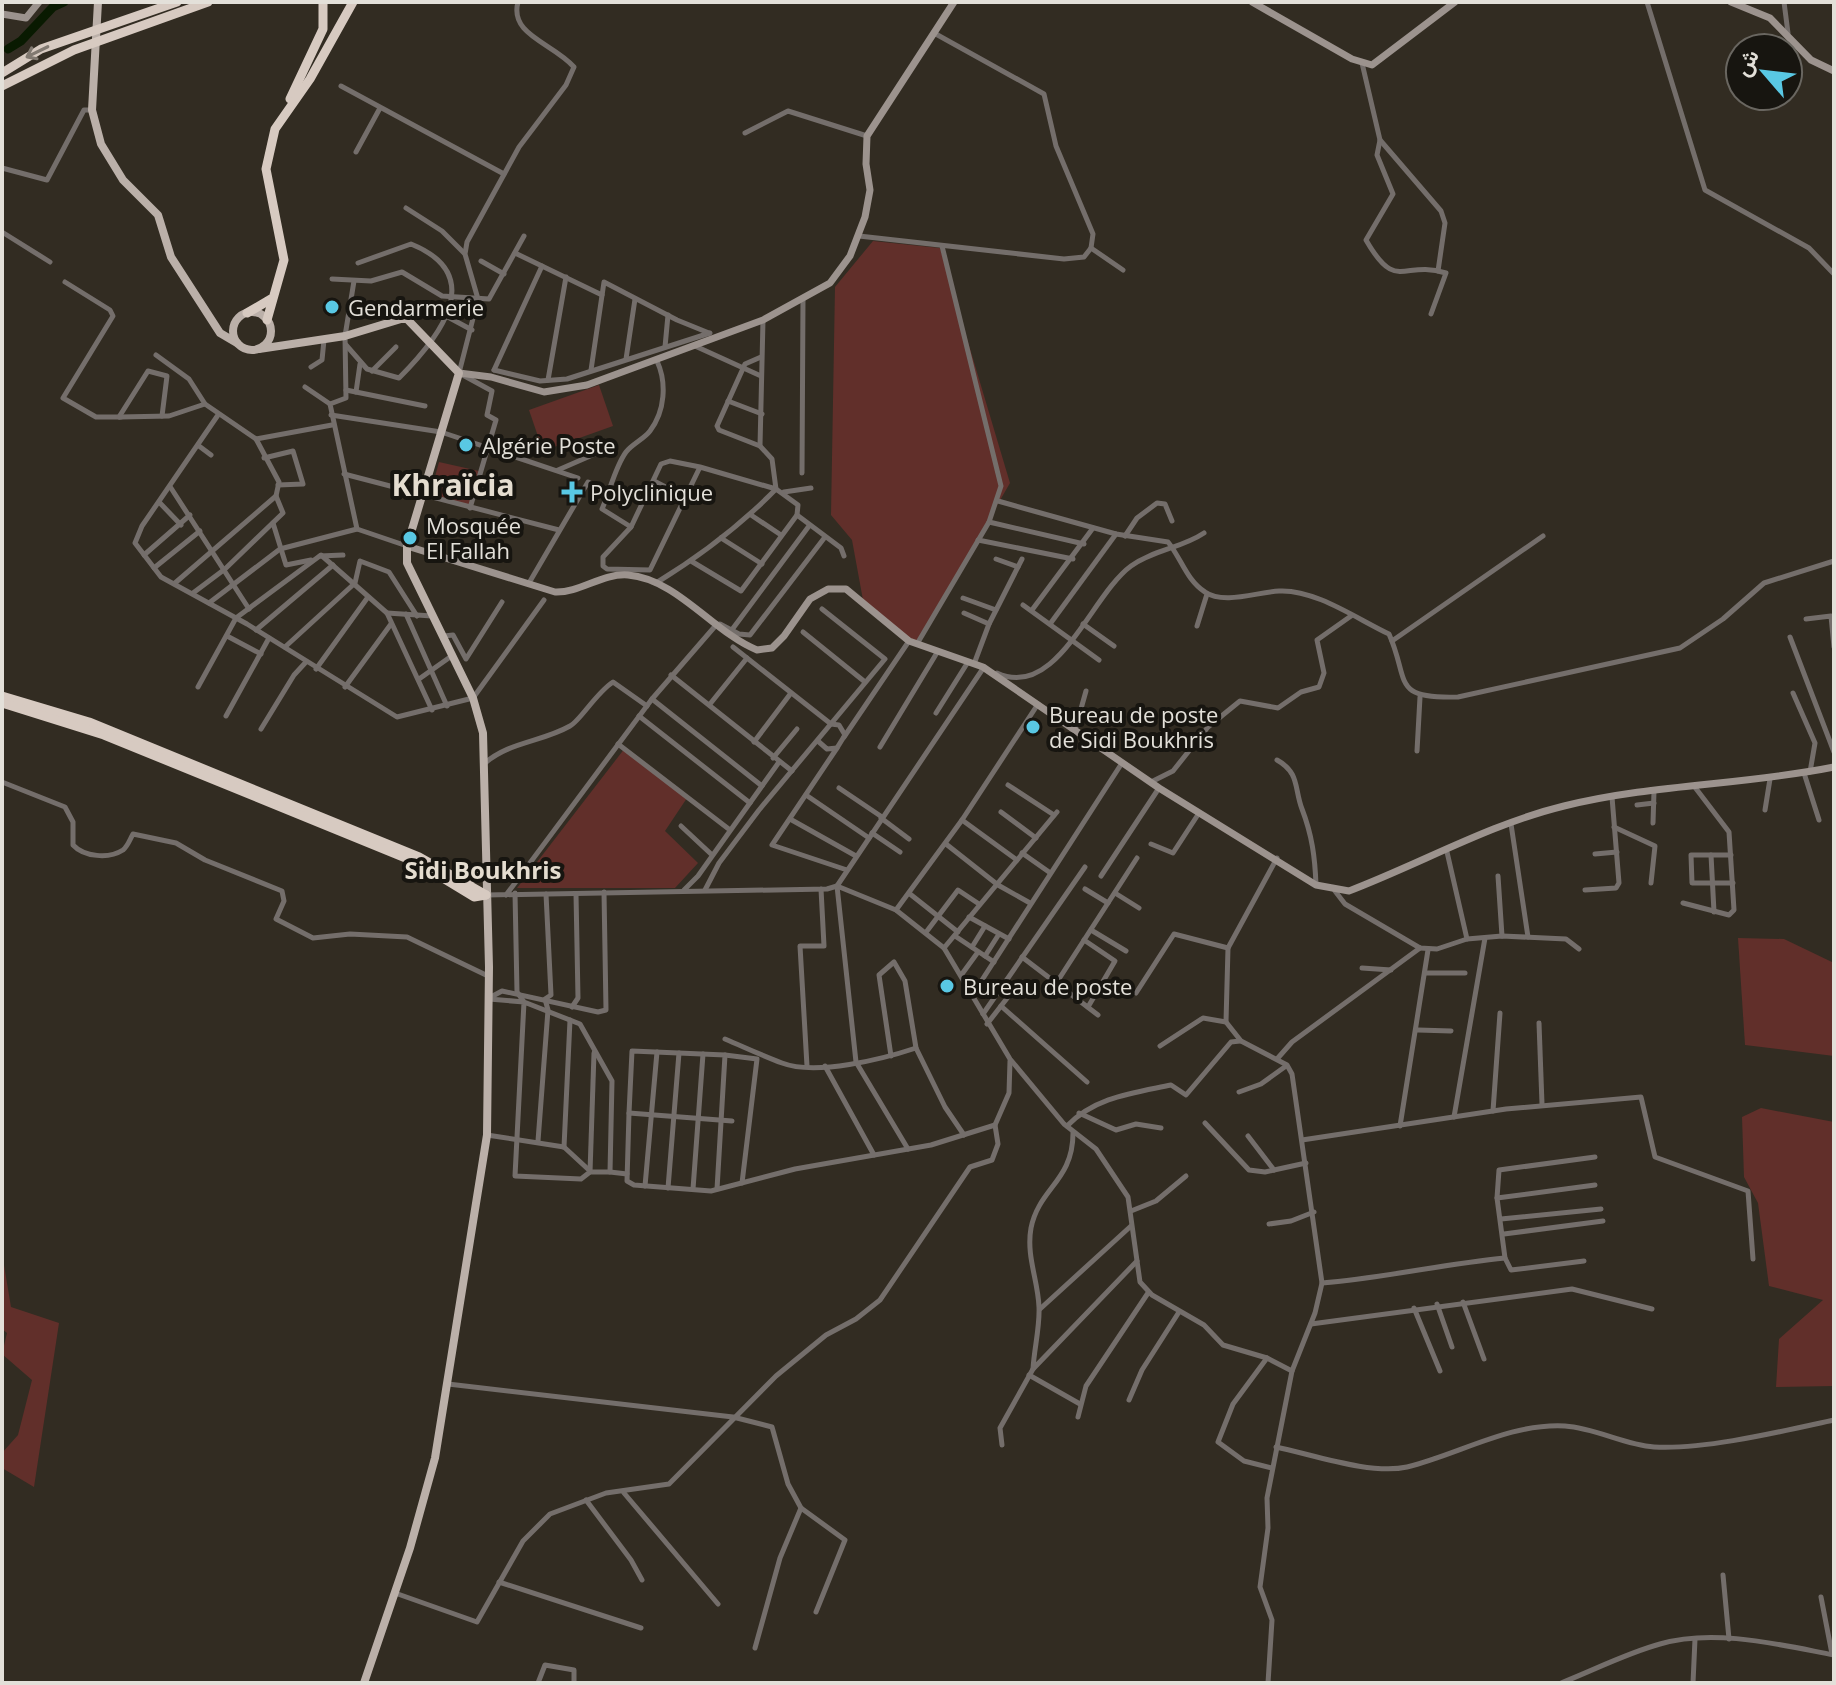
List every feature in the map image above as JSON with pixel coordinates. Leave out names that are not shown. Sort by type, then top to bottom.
[{"type":"highway","points":[[2,86],[74,50],[208,2]]},
{"type":"highway","points":[[269,323],[271,299],[284,260],[282,233],[269,197],[266,169],[275,129],[323,29],[323,2]]},
{"type":"highway","points":[[275,129],[310,79],[353,2]]},
{"type":"highway","points":[[2,73],[41,49],[174,3]]},
{"type":"highway","points":[[247,313],[271,299]]},
{"type":"highway","points":[[2,696],[124,736],[427,860],[486,895]]},
{"type":"highway","points":[[2,703],[104,735],[418,863],[474,897],[486,895]]},
{"type":"highway","points":[[465,882],[485,872]]},
{"type":"main road","points":[[2,14],[26,18],[39,2]]},
{"type":"main road","points":[[98,2],[92,110],[101,144],[114,167],[158,215],[171,257],[225,339],[247,350],[345,340],[407,319],[459,373],[492,374],[544,392],[587,385],[763,320],[803,299],[839,274],[859,236],[870,190],[866,164],[867,136],[954,2]]},
{"type":"main road","points":[[1252,2],[1362,63],[1372,65],[1455,2]]},
{"type":"main road","points":[[1731,2],[1756,10],[1787,32]]},
{"type":"main road","points":[[1804,52],[1811,60],[1834,71]]},
{"type":"main road","points":[[213,322],[235,323],[247,313],[258,313],[269,323],[274,336],[285,344]]},
{"type":"main road","points":[[235,323],[237,343]]},
{"type":"main road","points":[[259,349],[270,338],[269,323]]},
{"type":"main road","points":[[364,1683],[425,1499],[487,1135],[488,976],[483,733],[473,698],[411,575],[407,546],[459,373]]},
{"type":"main road","points":[[407,546],[568,592],[625,575],[651,581],[757,650],[772,648],[810,599],[828,589],[846,589],[913,642],[983,667],[1159,788],[1277,858],[1316,885],[1335,891],[1349,891],[1532,814],[1612,796],[1770,779],[1834,767]]},
{"type":"street","points":[[465,254],[472,232],[504,174],[528,134],[572,76],[574,67],[563,54],[518,25],[514,15],[518,2]]},
{"type":"street","points":[[1647,2],[1705,190],[1809,248],[1834,274]]},
{"type":"street","points":[[1784,2],[1788,32]]},
{"type":"street","points":[[859,236],[1064,259],[1084,257],[1091,248],[1093,234],[1056,146],[1044,94],[934,33]]},
{"type":"street","points":[[1362,63],[1380,140],[1377,155],[1393,194],[1366,240],[1380,264],[1392,272],[1446,273],[1431,314]]},
{"type":"street","points":[[341,86],[504,174]]},
{"type":"street","points":[[356,152],[381,107]]},
{"type":"street","points":[[2,168],[47,180],[84,110],[92,110]]},
{"type":"street","points":[[745,133],[788,111],[867,136]]},
{"type":"street","points":[[1380,140],[1441,211],[1445,223],[1438,271]]},
{"type":"street","points":[[406,208],[442,231],[465,254],[478,299],[459,373],[492,391],[487,415],[496,420],[470,508]]},
{"type":"street","points":[[2,232],[50,262]]},
{"type":"street","points":[[332,279],[371,281],[402,272],[415,277],[435,293],[478,299],[492,296],[524,236]]},
{"type":"street","points":[[345,340],[360,363],[372,371],[399,378],[446,316],[454,297],[450,274],[426,250],[411,244],[358,263]]},
{"type":"street","points":[[819,742],[827,749],[837,748],[913,642],[989,522],[998,501],[1001,481],[942,246]]},
{"type":"street","points":[[1091,248],[1123,270]]},
{"type":"street","points":[[515,253],[602,295]]},
{"type":"street","points":[[481,261],[504,274]]},
{"type":"street","points":[[542,266],[492,374],[567,379],[710,333]]},
{"type":"street","points":[[548,380],[566,277]]},
{"type":"street","points":[[305,387],[330,404],[345,400],[345,340],[354,281]]},
{"type":"street","points":[[65,282],[110,310],[113,316],[63,398],[96,417],[162,416],[205,404]]},
{"type":"street","points":[[591,370],[604,282],[720,337]]},
{"type":"street","points":[[626,359],[635,299]]},
{"type":"street","points":[[802,473],[803,299]]},
{"type":"street","points":[[665,347],[668,315]]},
{"type":"street","points":[[446,316],[472,330]]},
{"type":"street","points":[[760,446],[763,320]]},
{"type":"street","points":[[311,367],[322,360],[324,340]]},
{"type":"street","points":[[695,346],[742,370],[761,376]]},
{"type":"street","points":[[372,371],[396,347]]},
{"type":"street","points":[[156,355],[189,379],[205,404],[218,415],[256,439],[264,458],[274,470],[278,485],[276,496],[283,513],[225,569],[193,593]]},
{"type":"street","points":[[761,357],[747,361],[717,428],[760,446],[772,459],[776,489]]},
{"type":"street","points":[[631,527],[602,512],[627,451],[649,433],[658,417],[663,396],[663,374],[657,361]]},
{"type":"street","points":[[356,392],[360,363]]},
{"type":"street","points":[[121,417],[148,371],[167,376],[162,416]]},
{"type":"street","points":[[346,390],[425,406]]},
{"type":"street","points":[[728,401],[762,414]]},
{"type":"street","points":[[330,404],[332,425],[357,529]]},
{"type":"street","points":[[218,415],[171,488],[142,526],[135,543],[161,577],[285,647],[397,717],[473,698],[544,600]]},
{"type":"street","points":[[331,415],[441,432],[488,445],[578,478]]},
{"type":"street","points":[[256,439],[332,425]]},
{"type":"street","points":[[199,446],[211,455]]},
{"type":"street","points":[[557,470],[604,450]]},
{"type":"street","points":[[264,458],[293,451],[303,484],[278,485]]},
{"type":"street","points":[[650,570],[607,569],[601,562],[631,527],[659,467],[666,462],[700,467],[776,489],[798,505],[797,515],[762,564],[738,591],[691,561]]},
{"type":"street","points":[[700,467],[650,570],[651,581],[691,561],[751,515],[776,489]]},
{"type":"street","points":[[344,474],[559,530]]},
{"type":"street","points":[[654,481],[685,497]]},
{"type":"street","points":[[529,583],[588,482],[609,493]]},
{"type":"street","points":[[171,488],[249,609]]},
{"type":"street","points":[[783,492],[811,488]]},
{"type":"street","points":[[175,583],[214,553],[276,496]]},
{"type":"street","points":[[998,501],[1116,534],[1168,542],[1193,583],[1207,594],[1235,596],[1280,591],[1302,594],[1351,616],[1389,634],[1400,677],[1420,697],[1458,697],[1680,648],[1723,619],[1764,583],[1834,561]]},
{"type":"street","points":[[159,502],[181,525]]},
{"type":"street","points":[[1125,536],[1137,518],[1157,503],[1165,504],[1172,521]]},
{"type":"street","points":[[144,555],[190,515]]},
{"type":"street","points":[[751,515],[781,535]]},
{"type":"street","points":[[797,515],[841,548],[844,556]]},
{"type":"street","points":[[989,522],[1084,544]]},
{"type":"street","points":[[273,523],[286,565],[321,555],[343,555]]},
{"type":"street","points":[[809,526],[730,632],[750,635],[825,537]]},
{"type":"street","points":[[1032,610],[1094,527]]},
{"type":"street","points":[[209,603],[280,549],[357,529],[407,546]]},
{"type":"street","points":[[154,568],[200,531]]},
{"type":"street","points":[[908,1149],[856,1062],[837,886],[983,667],[1018,678],[1052,665],[1114,579],[1134,563],[1204,533]]},
{"type":"street","points":[[1050,624],[1116,534]]},
{"type":"street","points":[[1392,641],[1543,536]]},
{"type":"street","points":[[721,538],[762,564]]},
{"type":"street","points":[[978,540],[1073,559]]},
{"type":"street","points":[[321,555],[387,613],[432,710]]},
{"type":"street","points":[[198,687],[236,618],[321,555]]},
{"type":"street","points":[[996,559],[1018,567]]},
{"type":"street","points":[[936,713],[971,663],[1022,559]]},
{"type":"street","points":[[285,647],[355,583],[360,561],[389,572],[417,616]]},
{"type":"street","points":[[256,630],[333,565]]},
{"type":"street","points":[[1197,626],[1207,594]]},
{"type":"street","points":[[316,669],[368,597]]},
{"type":"street","points":[[963,598],[996,610]]},
{"type":"street","points":[[444,636],[453,635],[466,659],[502,602]]},
{"type":"street","points":[[1023,605],[1099,660]]},
{"type":"street","points":[[705,890],[719,863],[885,659],[822,609]]},
{"type":"street","points":[[387,613],[433,616]]},
{"type":"street","points":[[964,613],[989,624]]},
{"type":"street","points":[[406,614],[447,706]]},
{"type":"street","points":[[1151,782],[1173,771],[1208,727],[1240,701],[1278,708],[1301,692],[1319,687],[1324,673],[1317,640],[1351,616]]},
{"type":"street","points":[[1806,619],[1831,616],[1834,647]]},
{"type":"street","points":[[505,896],[639,716],[714,622]]},
{"type":"street","points":[[345,687],[391,624]]},
{"type":"street","points":[[1083,624],[1114,646]]},
{"type":"street","points":[[803,632],[865,682]]},
{"type":"street","points":[[227,636],[261,654]]},
{"type":"street","points":[[1790,637],[1834,752]]},
{"type":"street","points":[[226,716],[269,638]]},
{"type":"street","points":[[733,647],[831,724],[839,725],[845,735],[772,845],[847,870]]},
{"type":"street","points":[[880,747],[938,651]]},
{"type":"street","points":[[419,679],[453,655]]},
{"type":"street","points":[[710,704],[747,658]]},
{"type":"street","points":[[261,729],[294,675],[306,662]]},
{"type":"street","points":[[671,675],[792,771]]},
{"type":"street","points":[[484,764],[496,753],[573,725],[595,694],[613,682],[647,706]]},
{"type":"street","points":[[1075,730],[1086,691]]},
{"type":"street","points":[[754,742],[791,693]]},
{"type":"street","points":[[1793,693],[1815,743],[1807,772],[1819,820]]},
{"type":"street","points":[[1417,751],[1420,697]]},
{"type":"street","points":[[652,699],[762,786]]},
{"type":"street","points":[[896,910],[946,844],[1038,704]]},
{"type":"street","points":[[639,716],[750,803]]},
{"type":"street","points":[[773,758],[797,729]]},
{"type":"street","points":[[618,744],[730,830]]},
{"type":"street","points":[[1277,760],[1293,772],[1297,781],[1300,805],[1312,831],[1316,885]]},
{"type":"street","points":[[683,891],[779,762]]},
{"type":"street","points":[[972,995],[1122,763]]},
{"type":"street","points":[[1765,810],[1770,779]]},
{"type":"street","points":[[2,782],[65,807],[73,822],[73,845],[84,852],[116,853],[125,848],[133,834],[162,838],[282,891],[284,901],[276,919],[305,936],[407,937],[488,976]]},
{"type":"street","points":[[944,948],[1055,814],[1008,785]]},
{"type":"street","points":[[1683,903],[1732,914],[1729,832],[1694,786]]},
{"type":"street","points":[[839,788],[909,839]]},
{"type":"street","points":[[1101,876],[1159,788]]},
{"type":"street","points":[[1653,823],[1654,791]]},
{"type":"street","points":[[806,795],[900,852]]},
{"type":"street","points":[[1585,890],[1618,886],[1612,796]]},
{"type":"street","points":[[1637,805],[1654,803]]},
{"type":"street","points":[[1001,812],[1037,838]]},
{"type":"street","points":[[1151,844],[1173,853],[1199,813]]},
{"type":"street","points":[[790,819],[856,856]]},
{"type":"street","points":[[962,820],[1017,860]]},
{"type":"street","points":[[1511,824],[1528,937]]},
{"type":"street","points":[[681,826],[711,854]]},
{"type":"street","points":[[1614,827],[1655,846],[1651,883]]},
{"type":"street","points":[[946,844],[998,885],[1030,903]]},
{"type":"street","points":[[1447,852],[1467,939]]},
{"type":"street","points":[[1595,854],[1617,852]]},
{"type":"street","points":[[1022,853],[1049,872]]},
{"type":"street","points":[[1732,855],[1691,855],[1689,877],[1692,883],[1733,883]]},
{"type":"street","points":[[1711,855],[1714,912]]},
{"type":"street","points":[[1057,982],[1137,858]]},
{"type":"street","points":[[1270,1682],[1267,1656],[1273,1634],[1272,1620],[1260,1587],[1272,1468],[1292,1371],[1311,1324],[1322,1283],[1297,1092],[1287,1065],[1241,1041],[1226,1022],[1228,948],[1277,858]]},
{"type":"street","points":[[982,1015],[1085,867]]},
{"type":"street","points":[[1498,876],[1502,936]]},
{"type":"street","points":[[486,895],[821,889],[837,886],[896,910],[927,931],[944,948],[1010,1059],[1067,1126],[1096,1149],[1128,1197],[1140,1282],[1148,1293],[1204,1325],[1223,1345],[1267,1358],[1292,1371]]},
{"type":"street","points":[[807,1066],[800,946],[824,946],[821,889]]},
{"type":"street","points":[[1085,889],[1108,903]]},
{"type":"street","points":[[927,931],[958,890],[979,904]]},
{"type":"street","points":[[1335,891],[1345,904],[1428,950],[1467,939],[1502,936],[1566,939],[1579,949]]},
{"type":"street","points":[[488,999],[502,991],[517,992],[572,1007],[598,1012],[606,1010],[604,892]]},
{"type":"street","points":[[515,893],[517,992],[524,1002],[515,1176],[581,1179],[590,1172],[627,1174]]},
{"type":"street","points":[[1115,893],[1139,908]]},
{"type":"street","points":[[545,999],[551,995],[546,894]]},
{"type":"street","points":[[572,1007],[578,998],[576,894]]},
{"type":"street","points":[[910,894],[975,950],[994,962]]},
{"type":"street","points":[[969,917],[1009,939]]},
{"type":"street","points":[[962,974],[985,926]]},
{"type":"street","points":[[1091,930],[1126,951]]},
{"type":"street","points":[[985,956],[999,934]]},
{"type":"street","points":[[1136,993],[1174,934],[1228,948]]},
{"type":"street","points":[[1454,1117],[1485,938]]},
{"type":"street","points":[[1084,940],[1115,961],[1088,1007]]},
{"type":"street","points":[[1277,1059],[1292,1042],[1420,948]]},
{"type":"street","points":[[1400,1126],[1418,1030],[1428,950]]},
{"type":"street","points":[[1022,957],[1098,1015]]},
{"type":"street","points":[[891,1056],[879,975],[894,962],[905,981],[916,1048],[945,1107],[964,1135]]},
{"type":"street","points":[[1362,968],[1392,970]]},
{"type":"street","points":[[1426,973],[1465,973]]},
{"type":"street","points":[[987,1024],[1015,988]]},
{"type":"street","points":[[488,999],[524,1002],[580,1024],[612,1081],[610,1172]]},
{"type":"street","points":[[538,1141],[548,1010],[545,999]]},
{"type":"street","points":[[1001,1006],[1087,1082]]},
{"type":"street","points":[[1493,1111],[1500,1013]]},
{"type":"street","points":[[1160,1046],[1203,1018],[1226,1022]]},
{"type":"street","points":[[564,1147],[570,1020]]},
{"type":"street","points":[[1539,1023],[1542,1104]]},
{"type":"street","points":[[1418,1030],[1451,1031]]},
{"type":"street","points":[[725,1039],[784,1064],[807,1066],[856,1062],[916,1048]]},
{"type":"street","points":[[1067,1126],[1079,1113],[1099,1102],[1171,1085],[1186,1095],[1231,1042],[1241,1041]]},
{"type":"street","points":[[590,1172],[595,1050]]},
{"type":"street","points":[[742,1183],[757,1059],[632,1051],[627,1181],[645,1186],[717,1189],[908,1149],[995,1125]]},
{"type":"street","points":[[645,1186],[657,1052]]},
{"type":"street","points":[[668,1188],[679,1053]]},
{"type":"street","points":[[693,1189],[703,1054]]},
{"type":"street","points":[[717,1189],[725,1055]]},
{"type":"street","points":[[395,1593],[477,1622],[523,1541],[550,1514],[586,1500],[669,1484],[776,1376],[826,1335],[856,1319],[880,1300],[970,1167],[992,1160],[998,1144],[995,1125],[1009,1093],[1010,1059]]},
{"type":"street","points":[[1239,1092],[1261,1084],[1287,1065]]},
{"type":"street","points":[[825,1066],[874,1155]]},
{"type":"street","points":[[1302,1140],[1542,1104],[1641,1097],[1655,1157],[1748,1191],[1753,1259]]},
{"type":"street","points":[[629,1113],[732,1121]]},
{"type":"street","points":[[1079,1113],[1116,1130],[1136,1124],[1161,1128]]},
{"type":"street","points":[[1205,1123],[1249,1170],[1274,1170],[1306,1163]]},
{"type":"street","points":[[1031,1372],[1040,1309],[1029,1254],[1031,1230],[1036,1211],[1067,1169],[1073,1132]]},
{"type":"street","points":[[487,1135],[564,1147],[590,1172]]},
{"type":"street","points":[[1248,1136],[1274,1170]]},
{"type":"street","points":[[1584,1261],[1511,1270],[1505,1258],[1497,1198],[1499,1170],[1595,1157]]},
{"type":"street","points":[[1131,1211],[1156,1201],[1186,1176]]},
{"type":"street","points":[[1497,1198],[1595,1185]]},
{"type":"street","points":[[1501,1219],[1601,1209]]},
{"type":"street","points":[[1269,1224],[1291,1221],[1314,1212]]},
{"type":"street","points":[[1504,1234],[1603,1221]]},
{"type":"street","points":[[1040,1309],[1132,1225]]},
{"type":"street","points":[[1322,1283],[1383,1278],[1423,1268],[1505,1258]]},
{"type":"street","points":[[1002,1445],[1000,1428],[1031,1372],[1137,1261]]},
{"type":"street","points":[[1311,1324],[1437,1304],[1572,1289],[1652,1309]]},
{"type":"street","points":[[1078,1417],[1080,1404],[1108,1350],[1148,1293]]},
{"type":"street","points":[[1463,1302],[1484,1359]]},
{"type":"street","points":[[1437,1304],[1452,1347]]},
{"type":"street","points":[[1414,1308],[1440,1371]]},
{"type":"street","points":[[1129,1400],[1142,1370],[1179,1312]]},
{"type":"street","points":[[1267,1358],[1233,1404],[1218,1442],[1244,1461],[1272,1468]]},
{"type":"street","points":[[1031,1372],[1080,1404]]},
{"type":"street","points":[[447,1384],[733,1417],[772,1427],[788,1484],[801,1508],[845,1540],[816,1612]]},
{"type":"street","points":[[1276,1447],[1386,1469],[1407,1467],[1478,1441],[1543,1428],[1566,1426],[1662,1447],[1834,1420]]},
{"type":"street","points":[[623,1492],[718,1604]]},
{"type":"street","points":[[586,1500],[631,1560],[642,1580]]},
{"type":"street","points":[[755,1648],[780,1558],[801,1508]]},
{"type":"street","points":[[1723,1575],[1729,1639]]},
{"type":"street","points":[[499,1582],[641,1628]]},
{"type":"street","points":[[1561,1683],[1661,1643],[1695,1639],[1729,1639],[1833,1655],[1821,1597]]},
{"type":"street","points":[[1693,1683],[1695,1639]]},
{"type":"street","points":[[538,1683],[545,1665],[574,1670],[574,1683]]},
{"type":"shaded area","points":[[873,241],[940,248],[1010,483],[917,644],[863,600],[852,540],[831,515],[835,287]]},
{"type":"shaded area","points":[[599,385],[613,426],[543,451],[529,410]]},
{"type":"shaded area","points":[[439,462],[479,471],[469,506],[430,495]]},
{"type":"shaded area","points":[[625,748],[687,798],[665,831],[698,863],[675,888],[517,888]]},
{"type":"shaded area","points":[[1738,938],[1784,939],[1834,963],[1834,1056],[1745,1045]]},
{"type":"shaded area","points":[[1761,1108],[1834,1122],[1834,1386],[1776,1387],[1779,1339],[1823,1300],[1769,1286],[1758,1203],[1744,1177],[1742,1117]]},
{"type":"shaded area","points":[[2,1253],[11,1307],[59,1323],[34,1487],[2,1468],[2,1453],[18,1435],[32,1380],[2,1354],[7,1333],[2,1329]]},
{"type":"waterway","points":[[8,49],[21,41],[53,7],[64,2]]},
{"type":"place","name":"Gendarmerie","points":[[332,307]]},
{"type":"place","name":"Algérie Poste","points":[[466,445]]},
{"type":"place","name":"Polyclinique","points":[[572,492]]},
{"type":"place","name":"Mosquée El Fallah","points":[[410,538]]},
{"type":"place","name":"Bureau de poste de Sidi Boukhris","points":[[1033,727]]},
{"type":"place","name":"Bureau de poste","points":[[947,986]]},
{"type":"district","name":"Khraïcia","points":[[453,484]]},
{"type":"district","name":"Sidi Boukhris","points":[[483,869]]}]
